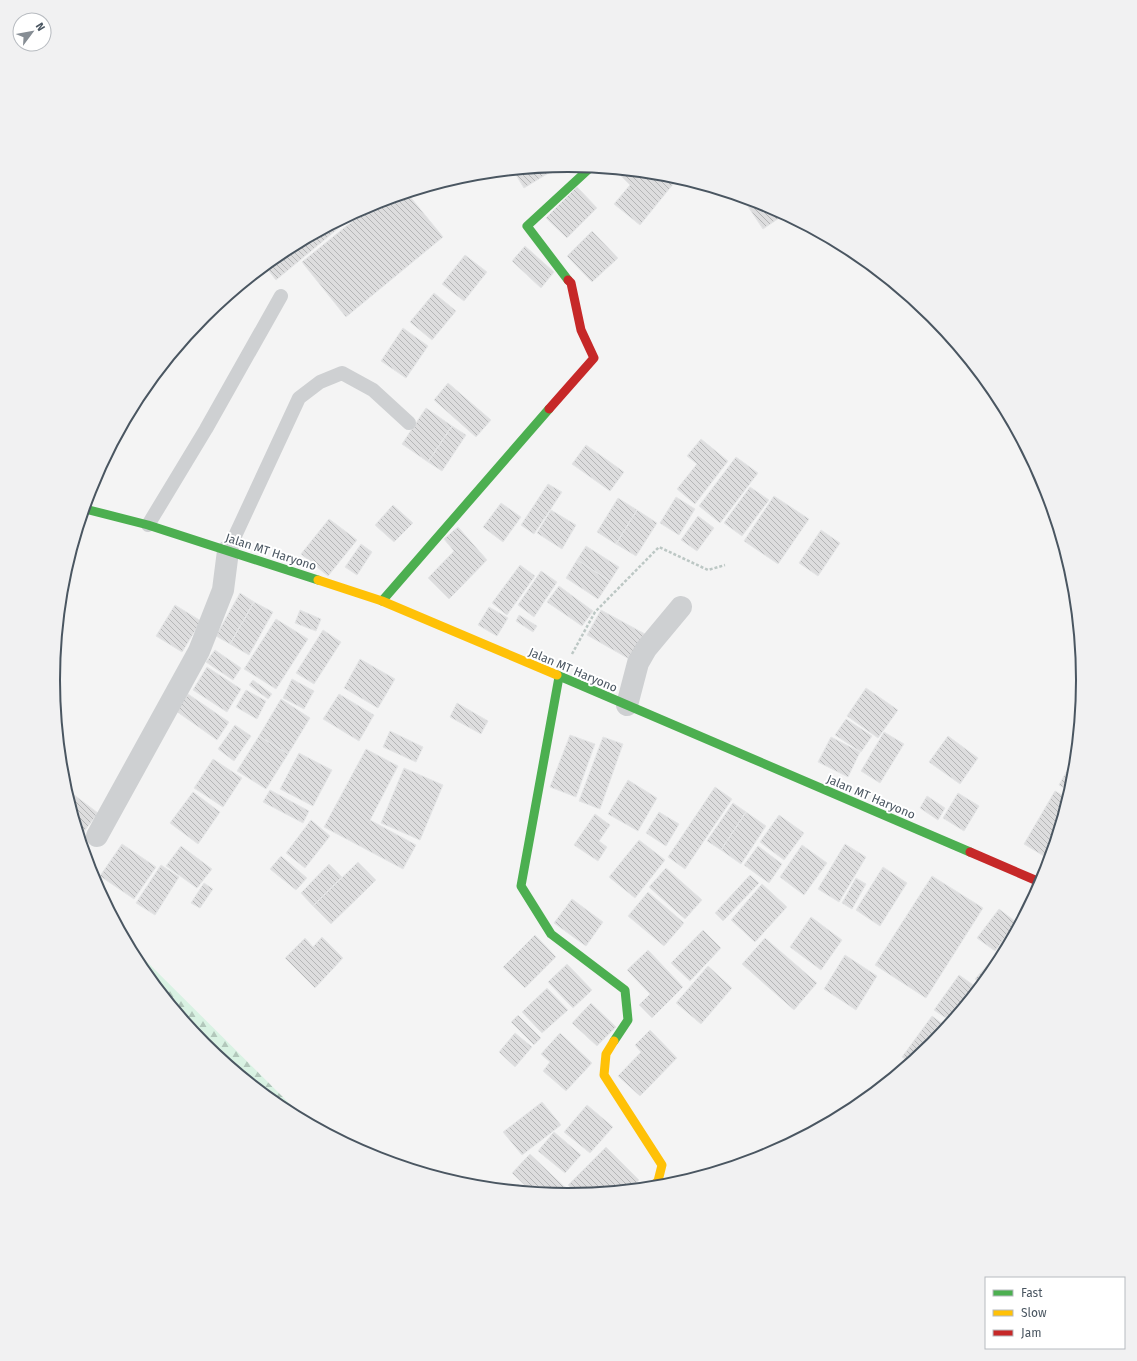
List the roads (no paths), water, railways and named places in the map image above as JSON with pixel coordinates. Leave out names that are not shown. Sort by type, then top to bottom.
[{"type":"street","points":[[382,601],[594,358],[581,330],[571,283],[527,226],[585,173]]},
{"type":"street","name":"Jalan MT Haryono","points":[[90,509],[148,525],[382,601],[1036,880]]},
{"type":"street","points":[[96,836],[199,650],[223,590],[228,551]]},
{"type":"street","points":[[627,705],[638,663],[646,649],[680,607]]},
{"type":"street","points":[[559,677],[521,886],[551,934],[625,990],[628,1020],[606,1054],[604,1075],[662,1165],[658,1181]]},
{"type":"lane","points":[[148,525],[206,429],[280,296]]},
{"type":"lane","points":[[228,551],[299,398],[320,382],[342,373],[373,390],[409,423]]}]
